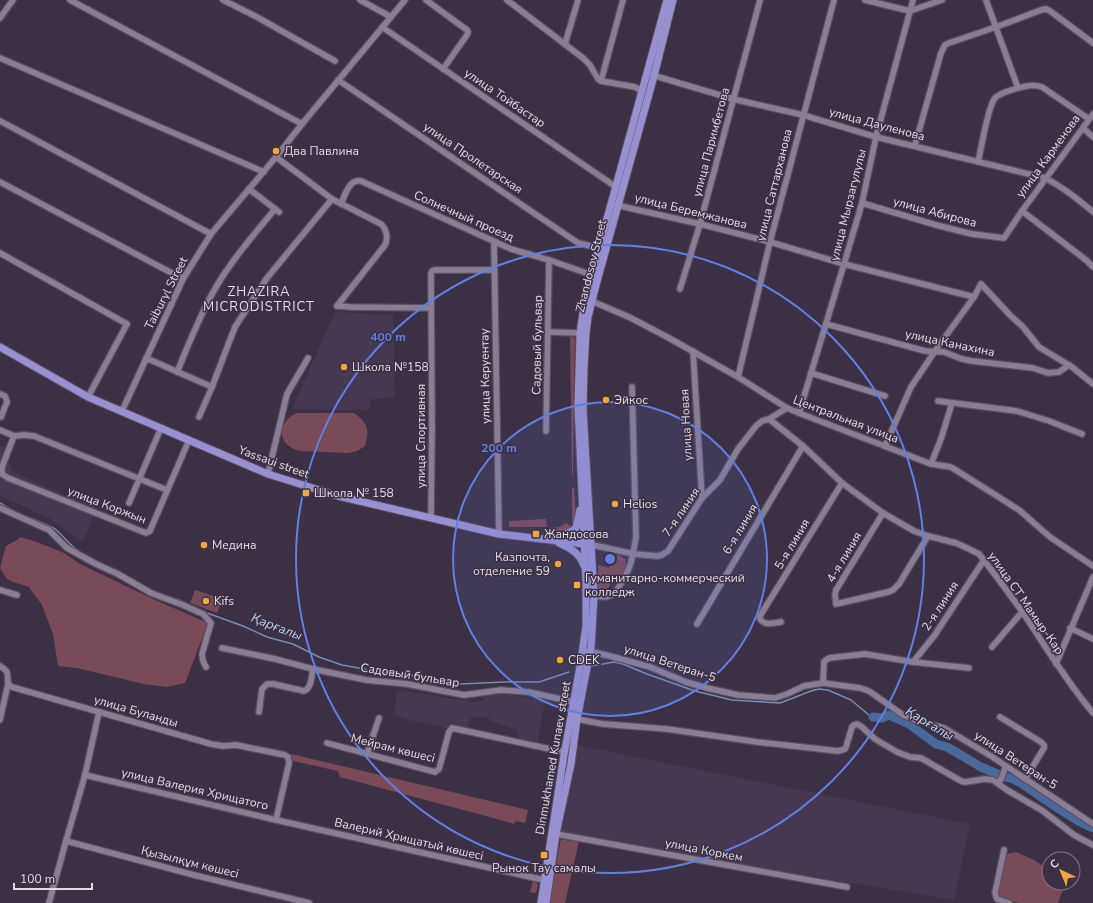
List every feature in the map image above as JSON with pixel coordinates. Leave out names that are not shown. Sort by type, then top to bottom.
[{"type":"main road","name":"Zhandosov Street","points":[[587,544],[583,410],[588,300],[592,274],[599,248],[615,204],[616,187],[642,90],[650,75],[667,0]]},
{"type":"main road","name":"Zhandosov Street","points":[[587,544],[584,532],[578,406],[580,333],[650,75],[673,0]]},
{"type":"main road","name":"Yassaui street","points":[[0,347],[88,397],[268,474],[338,496],[499,534],[587,544]]},
{"type":"main road","points":[[553,540],[576,528],[582,498]]},
{"type":"main road","points":[[553,540],[568,547],[582,559],[585,568],[586,581]]},
{"type":"main road","name":"Dinmukhamed Kunaev street","points":[[586,651],[587,544]]},
{"type":"main road","name":"Dinmukhamed Kunaev street","points":[[540,903],[542,891],[541,879],[579,672],[584,661],[586,651],[594,596],[587,544]]},
{"type":"main road","name":"Dinmukhamed Kunaev street","points":[[547,903],[556,834],[571,764],[576,719],[586,670],[584,661]]},
{"type":"street","points":[[0,18],[13,0]]},
{"type":"street","points":[[70,0],[302,124]]},
{"type":"street","points":[[224,0],[335,61]]},
{"type":"street","points":[[360,0],[391,17]]},
{"type":"street","name":"Taiburyl Street","points":[[122,411],[183,278],[210,234],[264,172],[405,0]]},
{"type":"street","points":[[426,0],[468,32],[443,69]]},
{"type":"street","points":[[507,0],[587,61],[598,79],[601,81],[635,87],[642,90]]},
{"type":"street","points":[[565,44],[578,0]]},
{"type":"street","points":[[601,81],[623,0]]},
{"type":"street","name":"улица Паримбетова","points":[[680,289],[700,224],[760,0]]},
{"type":"street","name":"улица Саттарханова","points":[[738,377],[770,242],[834,0]]},
{"type":"street","points":[[865,0],[910,12],[942,0]]},
{"type":"street","name":"улица Мырзагулулы","points":[[798,413],[862,203],[876,137],[913,0]]},
{"type":"street","points":[[986,0],[1018,88]]},
{"type":"street","points":[[915,145],[943,49],[949,43],[1046,9],[1093,42]]},
{"type":"street","name":"улица Тойбастар","points":[[382,27],[616,187]]},
{"type":"street","points":[[0,58],[264,172]]},
{"type":"street","name":"улица Дауленова","points":[[650,75],[733,98],[803,115],[876,137],[915,145],[1045,178],[1074,196],[1093,212]]},
{"type":"street","name":"улица Пролетарская","points":[[338,80],[578,242],[599,248]]},
{"type":"street","points":[[978,162],[991,106],[995,98],[1004,93],[1018,88],[1037,85],[1091,116]]},
{"type":"street","name":"улица Карменова","points":[[1004,238],[1045,178],[1091,116]]},
{"type":"street","points":[[0,121],[210,234]]},
{"type":"street","points":[[1083,128],[1093,137]]},
{"type":"street","points":[[276,157],[332,199],[385,228],[387,242],[337,306],[365,308],[431,308]]},
{"type":"street","name":"Солнечный проезд","points":[[341,204],[350,185],[357,180],[361,181],[511,249],[592,274]]},
{"type":"street","points":[[0,182],[183,278]]},
{"type":"street","points":[[177,372],[197,324],[217,285],[236,256],[277,211],[249,189]]},
{"type":"street","points":[[199,417],[239,321],[267,278],[332,199]]},
{"type":"street","name":"улица Абирова","points":[[862,203],[972,234],[1004,238]]},
{"type":"street","name":"улица Беремжанова","points":[[615,204],[770,242],[844,264],[974,297]]},
{"type":"street","points":[[1022,211],[1093,267]]},
{"type":"street","name":"улица Керуентау","points":[[494,242],[499,534]]},
{"type":"street","points":[[0,253],[127,324],[88,397]]},
{"type":"street","name":"Садовый бульвар","points":[[546,431],[549,260]]},
{"type":"street","name":"улица Спортивная","points":[[431,518],[431,274],[432,271],[435,270],[494,270]]},
{"type":"street","points":[[885,446],[911,388],[934,351],[974,297],[981,284],[1023,327],[1039,348],[1069,365],[1093,384]]},
{"type":"street","name":"Центральная улица","points":[[588,300],[629,317],[693,351],[787,408],[931,464],[951,467],[1019,510],[1050,537],[1093,566]]},
{"type":"street","name":"улица Канахина","points":[[826,324],[925,351],[944,352],[972,361],[1032,368],[1048,373],[1059,372],[1069,365]]},
{"type":"street","points":[[548,332],[580,333]]},
{"type":"street","name":"улица Новая","points":[[693,351],[702,498]]},
{"type":"street","points":[[146,358],[212,387]]},
{"type":"street","points":[[268,474],[287,394],[308,358]]},
{"type":"street","points":[[811,373],[885,396]]},
{"type":"street","points":[[594,596],[606,597],[611,596],[616,592],[626,577],[634,554],[636,537],[632,387]]},
{"type":"street","points":[[0,394],[5,396],[7,402],[1,417]]},
{"type":"street","points":[[938,402],[1017,411],[1049,420],[1082,434]]},
{"type":"street","points":[[931,464],[941,439],[952,403]]},
{"type":"street","name":"7-я линия","points":[[587,544],[634,554],[657,556],[668,551],[702,498],[720,480],[738,449],[756,426],[762,421],[769,419],[787,408]]},
{"type":"street","name":"улица СТ Мамыр-Кар","points":[[769,419],[803,446],[842,483],[883,513],[914,531],[956,543],[979,554],[1022,612],[1076,693],[1093,713]]},
{"type":"street","points":[[129,503],[161,428]]},
{"type":"street","points":[[0,430],[14,436],[34,436],[167,490]]},
{"type":"street","name":"улица Коржын","points":[[14,436],[2,467],[2,474],[8,478],[146,533],[150,531],[188,440]]},
{"type":"street","name":"6-я линия","points":[[697,624],[803,446]]},
{"type":"street","name":"5-я линия","points":[[781,622],[766,624],[760,620],[760,616],[842,483]]},
{"type":"street","points":[[0,508],[49,530],[67,548],[151,593],[184,605],[203,614],[211,623],[202,654],[206,667]]},
{"type":"street","name":"4-я линия","points":[[883,513],[836,590],[836,604],[893,590],[899,584],[928,536]]},
{"type":"street","name":"2-я линия","points":[[913,662],[934,636],[984,560]]},
{"type":"street","points":[[1056,664],[1070,628],[1093,577]]},
{"type":"street","points":[[0,590],[17,595]]},
{"type":"street","points":[[992,647],[1022,612]]},
{"type":"street","points":[[1070,628],[1093,639]]},
{"type":"street","name":"Садовый бульвар","points":[[222,648],[275,659],[313,670],[366,680],[408,684],[464,695],[501,690],[528,692],[574,702]]},
{"type":"street","name":"улица Ветеран-5","points":[[586,651],[650,667],[686,682],[707,688],[738,694],[775,698],[804,686],[823,683],[860,688],[869,691],[903,715],[944,728],[1005,769],[1025,779],[1093,824]]},
{"type":"street","points":[[823,683],[824,662],[826,660],[829,658],[865,654],[913,662],[969,668]]},
{"type":"street","points":[[0,666],[6,670],[9,675],[0,720]]},
{"type":"street","points":[[258,712],[262,689],[267,684],[304,691],[309,687],[313,670]]},
{"type":"street","name":"улица Буланды","points":[[8,684],[12,687],[55,700],[211,744],[222,746],[236,745],[281,754]]},
{"type":"street","points":[[49,903],[85,775],[99,712]]},
{"type":"street","points":[[1000,717],[1044,745],[1044,748],[1025,779]]},
{"type":"street","points":[[367,754],[379,718]]},
{"type":"street","points":[[576,719],[603,724],[667,728],[757,742],[838,751],[845,749],[852,727],[857,724],[875,739],[897,752],[910,757],[921,758],[961,781],[969,782],[988,779],[999,781],[1007,790],[1043,811],[1074,835],[1093,845]]},
{"type":"street","name":"Мейрам көшесі","points":[[327,743],[435,772],[439,770],[449,732],[452,728],[564,752]]},
{"type":"street","name":"улица Валерия Хрищатого","points":[[85,775],[276,820],[289,760],[288,757],[281,754]]},
{"type":"street","points":[[999,781],[1005,769]]},
{"type":"street","name":"Валерий Хрищатый көшесі","points":[[276,820],[541,879]]},
{"type":"street","name":"улица Коркем","points":[[556,834],[847,887]]},
{"type":"street","name":"Қызылқұм көшесі","points":[[66,841],[198,876],[309,903]]},
{"type":"street","points":[[1004,850],[995,893],[997,899],[1009,903]]},
{"type":"shaded area","points":[[335,312],[393,315],[395,397],[371,399],[370,410],[292,409]]},
{"type":"shaded area","points":[[570,336],[575,338],[572,476]]},
{"type":"shaded area","points":[[298,413],[354,413],[367,427],[365,446],[357,451],[348,453],[300,451],[294,449],[285,442],[282,432],[285,422],[291,416]]},
{"type":"shaded area","points":[[0,446],[4,447],[12,471],[55,491],[97,507],[83,542],[49,518],[0,496]]},
{"type":"shaded area","points":[[572,487],[574,488],[576,517],[572,524]]},
{"type":"shaded area","points":[[546,519],[547,527],[509,527],[509,521]]},
{"type":"shaded area","points":[[566,523],[571,526],[567,530],[551,532],[550,528],[559,527]]},
{"type":"shaded area","points":[[20,537],[64,553],[80,564],[153,599],[208,623],[185,683],[166,687],[144,684],[77,668],[58,666],[53,634],[42,605],[29,587],[7,579],[0,568],[6,546]]},
{"type":"shaded area","points":[[618,554],[626,560],[625,572],[618,584],[612,580],[608,589],[597,592],[598,565],[609,568]]},
{"type":"shaded area","name":"Kifs","points":[[195,590],[223,599],[217,613],[190,603]]},
{"type":"shaded area","points":[[397,690],[473,702],[484,701],[485,696],[504,694],[545,700],[537,745],[517,742],[518,730],[490,721],[489,717],[471,717],[466,731],[449,726],[447,728],[412,721],[394,715]]},
{"type":"shaded area","points":[[572,744],[970,824],[954,900],[560,835],[551,832]]},
{"type":"shaded area","points":[[291,754],[528,810],[525,823],[516,821],[514,824],[340,777],[338,771],[289,760],[288,757]]},
{"type":"shaded area","points":[[561,839],[579,841],[565,903],[548,903]]},
{"type":"shaded area","points":[[1016,852],[1041,865],[1041,891],[1062,891],[1058,903],[1019,903],[1002,900],[997,895],[1006,854]]},
{"type":"shaded area","points":[[533,881],[538,884],[536,893],[530,892]]},
{"type":"waterway","name":"Қарғалы","points":[[0,503],[17,513]]},
{"type":"waterway","name":"Қарғалы","points":[[22,515],[55,529],[79,551]]},
{"type":"waterway","name":"Қарғалы","points":[[86,555],[94,560]]},
{"type":"waterway","name":"Қарғалы","points":[[152,591],[179,600],[267,637],[293,644],[319,657],[342,665],[461,684],[539,682],[569,672]]},
{"type":"waterway","name":"Қарғалы","points":[[591,666],[614,662],[623,664],[695,691],[732,700],[780,703],[811,691],[819,689],[828,690],[851,700],[873,717]]},
{"type":"waterway","name":"Қарғалы","points":[[873,717],[882,718],[889,715],[909,724],[936,744],[947,747],[981,767],[1021,783],[1059,809],[1093,828]]},
{"type":"place","name":"Два Павлина","points":[[276,151]]},
{"type":"place","name":"Школа №158","points":[[344,367]]},
{"type":"place","name":"Эйкос","points":[[606,400]]},
{"type":"place","name":"Школа № 158","points":[[306,493]]},
{"type":"place","name":"Helios","points":[[615,504]]},
{"type":"place","name":"Жандосова","points":[[536,534]]},
{"type":"place","name":"Медина","points":[[204,545]]},
{"type":"place","name":"Казпочта, отделение 59","points":[[558,564]]},
{"type":"place","name":"Гуманитарно-коммерческий колледж","points":[[577,585]]},
{"type":"place","name":"Kifs","points":[[206,601]]},
{"type":"place","name":"CDEK","points":[[560,660]]},
{"type":"place","name":"Рынок Тау самалы","points":[[544,855]]},
{"type":"district","name":"ZHAZIRA MICRODISTRICT","points":[[259,298]]}]
